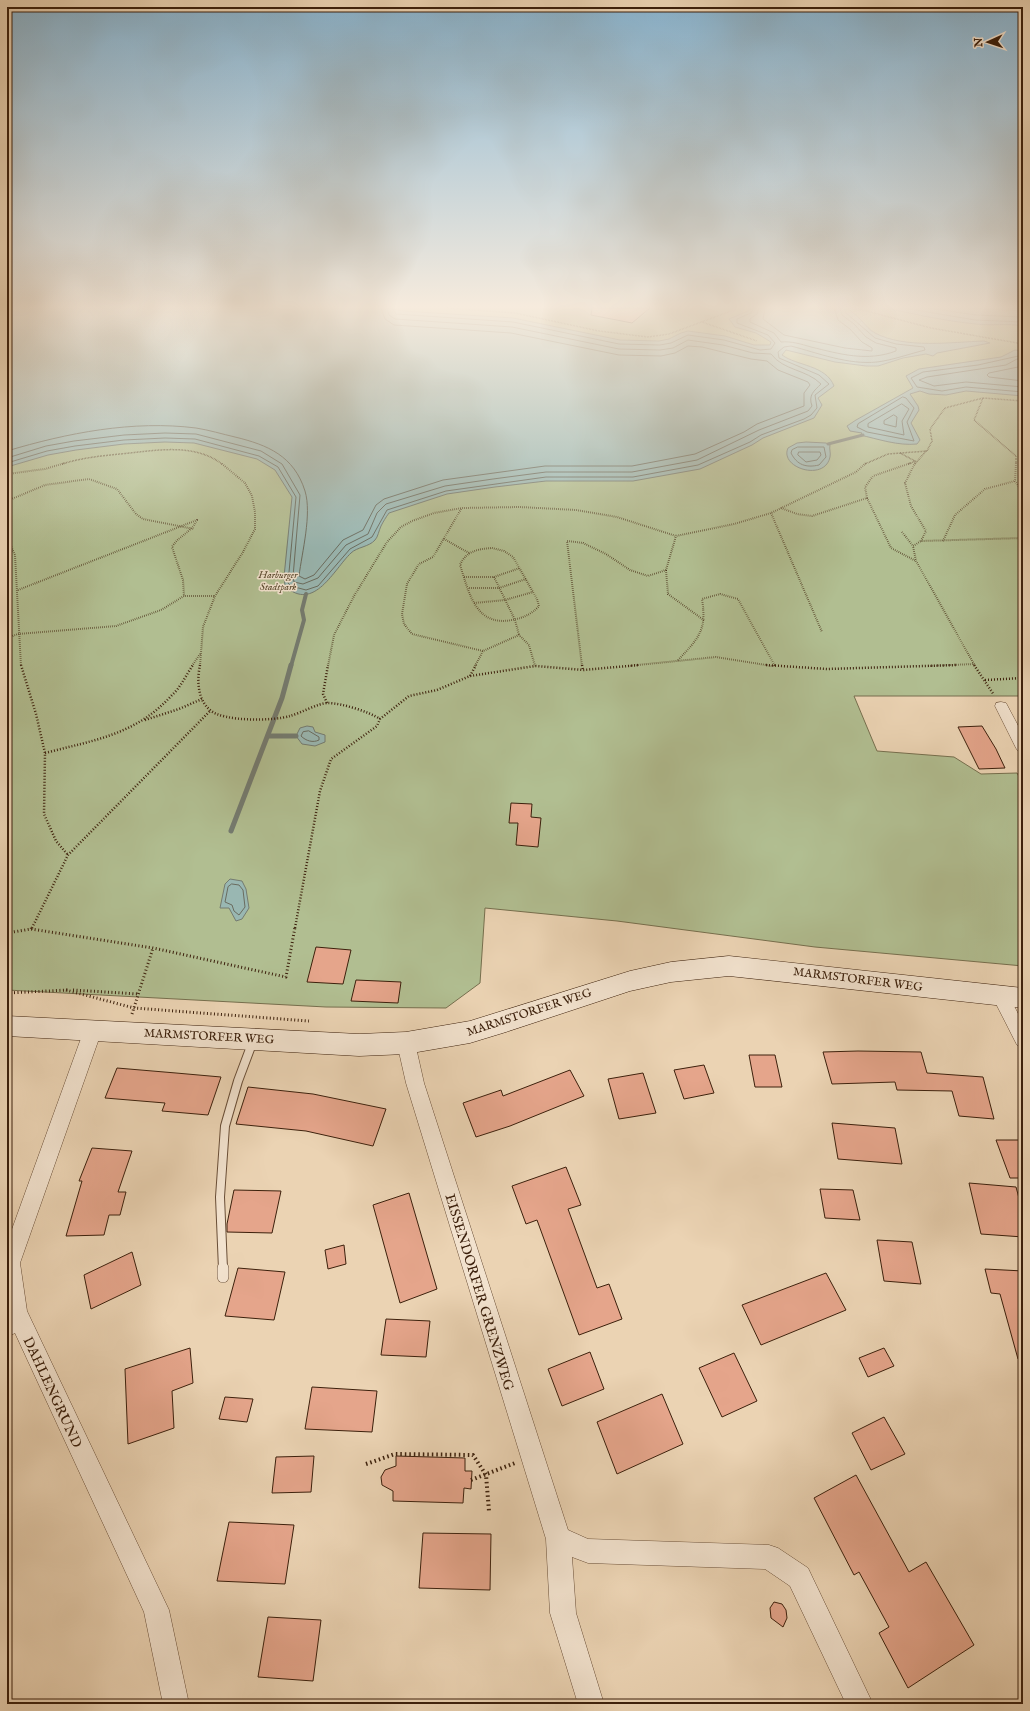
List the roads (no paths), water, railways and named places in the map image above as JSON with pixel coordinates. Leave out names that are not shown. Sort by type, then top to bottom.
[{"type":"street","points":[[1001,706],[1022,744]]},
{"type":"street","name":"MARMSTORFER WEG","points":[[7,1026],[359,1045],[406,1043],[437,1039],[499,1024],[630,980],[671,972],[728,966],[778,970],[1012,997]]},
{"type":"street","points":[[1012,997],[1023,1040]]},
{"type":"street","name":"DAHLENGRUND","points":[[93,1030],[10,1263],[11,1319],[156,1610],[176,1704]]},
{"type":"street","name":"EISSENDORFER GRENZWEG","points":[[406,1043],[415,1083],[558,1539],[563,1612],[591,1704]]},
{"type":"street","points":[[558,1539],[588,1551],[769,1557],[799,1577],[860,1704]]},
{"type":"lane","points":[[223,1277],[220,1197],[225,1126],[238,1082],[254,1039]]},
{"type":"water","points":[[7,388],[832,388],[818,398],[822,405],[814,418],[763,438],[752,445],[700,469],[633,481],[546,481],[495,487],[447,494],[389,513],[375,540],[370,544],[356,549],[344,560],[322,586],[314,592],[305,594],[295,593],[285,586],[284,577],[292,497],[275,470],[257,459],[194,443],[165,442],[124,444],[76,450],[48,455],[7,467]]},
{"type":"water","points":[[913,388],[1023,388],[1023,396],[966,391],[946,395],[929,394],[920,391],[910,394],[919,410],[911,423],[920,440],[917,444],[895,443],[860,435],[862,433],[850,431],[847,426]]},
{"type":"water","points":[[797,443],[826,443],[830,445],[830,457],[826,465],[820,469],[812,470],[796,466],[790,461],[787,455],[788,448]]},
{"type":"water","points":[[307,726],[313,727],[315,732],[325,735],[325,742],[315,746],[302,744],[296,736],[300,728]]},
{"type":"water","points":[[230,879],[242,881],[246,889],[249,908],[242,919],[236,921],[229,908],[220,908],[225,884]]},
{"type":"waterway","points":[[828,444],[863,435]]},
{"type":"waterway","points":[[291,666],[304,620],[302,610],[306,594]]},
{"type":"waterway","points":[[231,831],[282,698],[291,665]]},
{"type":"waterway","points":[[268,736],[296,736]]},
{"type":"park label","name":"Harburger Stadtpark","points":[[278,580]]}]
